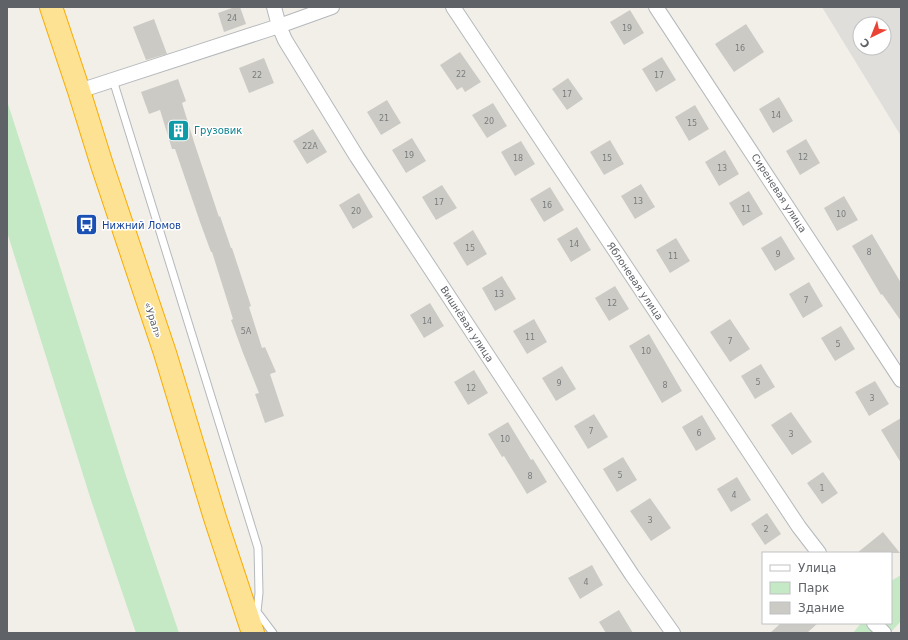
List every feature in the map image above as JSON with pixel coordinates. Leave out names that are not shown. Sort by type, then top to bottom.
[{"type":"highway","name":"«Урал»","points":[[52,7],[164,353],[215,518],[234,575],[255,623]]},
{"type":"street","name":"Вишнёвая улица","points":[[274,7],[285,40],[357,157],[632,575],[673,633]]},
{"type":"street","points":[[79,91],[280,26],[332,7]]},
{"type":"street","name":"Яблоневая улица","points":[[453,7],[799,527],[819,552]]},
{"type":"street","name":"Сиреневая улица","points":[[656,7],[901,380]]},
{"type":"street","points":[[875,624],[884,633]]},
{"type":"lane","points":[[113,80],[258,548],[259,593],[255,623],[273,633]]},
{"type":"shaded area","points":[[822,7],[901,7],[901,136],[852,56],[892,56],[892,16],[852,16],[852,56]]},
{"type":"green space","points":[[7,101],[126,476],[179,633],[136,633],[91,500],[7,232]]},
{"type":"green space","points":[[901,575],[901,621],[890,633],[853,633],[860,624],[892,624],[892,580]]},
{"type":"building","points":[[235,7],[240,7],[246,24],[224,32],[218,13]]},
{"type":"building","points":[[630,10],[644,33],[624,45],[610,22]]},
{"type":"building","points":[[154,19],[167,54],[146,60],[133,27]]},
{"type":"building","points":[[746,24],[764,52],[734,72],[715,44]]},
{"type":"building","points":[[460,52],[481,82],[465,92],[462,87],[457,90],[440,65]]},
{"type":"building","points":[[662,57],[676,80],[656,92],[642,69]]},
{"type":"building","points":[[264,58],[274,83],[249,93],[239,68]]},
{"type":"building","points":[[568,78],[583,99],[567,110],[552,89]]},
{"type":"building","points":[[178,79],[186,101],[182,103],[194,142],[219,217],[220,216],[232,248],[251,306],[249,307],[262,348],[265,347],[276,372],[270,374],[284,416],[265,423],[255,394],[259,393],[231,320],[233,319],[212,252],[175,149],[172,149],[160,110],[149,114],[141,92]]},
{"type":"building","points":[[779,97],[793,121],[773,133],[759,109]]},
{"type":"building","points":[[387,100],[401,123],[381,135],[367,112]]},
{"type":"building","points":[[493,103],[507,126],[487,138],[472,115]]},
{"type":"building","points":[[695,105],[709,129],[689,141],[675,117]]},
{"type":"building","points":[[313,129],[327,152],[307,164],[293,141]]},
{"type":"building","points":[[412,138],[426,161],[406,173],[392,150]]},
{"type":"building","points":[[806,139],[820,163],[800,175],[786,151]]},
{"type":"building","points":[[610,140],[624,164],[604,175],[590,152]]},
{"type":"building","points":[[521,141],[535,164],[515,176],[501,152]]},
{"type":"building","points":[[725,150],[739,174],[719,186],[705,162]]},
{"type":"building","points":[[641,184],[655,207],[635,219],[621,196]]},
{"type":"building","points":[[442,185],[457,208],[436,220],[422,197]]},
{"type":"building","points":[[550,187],[564,210],[544,222],[530,199]]},
{"type":"building","points":[[749,191],[763,214],[743,226],[729,203]]},
{"type":"building","points":[[359,193],[373,217],[353,229],[339,205]]},
{"type":"building","points":[[844,196],[858,220],[837,231],[824,208]]},
{"type":"building","points":[[577,227],[591,250],[571,262],[557,239]]},
{"type":"building","points":[[473,230],[487,254],[467,266],[453,243]]},
{"type":"building","points":[[872,234],[901,283],[901,321],[882,294],[881,295],[852,246]]},
{"type":"building","points":[[781,236],[795,259],[775,271],[761,248]]},
{"type":"building","points":[[676,238],[690,261],[670,273],[656,250]]},
{"type":"building","points":[[502,276],[516,299],[495,311],[482,288]]},
{"type":"building","points":[[809,282],[823,306],[803,318],[789,294]]},
{"type":"building","points":[[615,286],[629,309],[609,321],[595,298]]},
{"type":"building","points":[[430,303],[444,326],[424,338],[410,315]]},
{"type":"building","points":[[534,319],[547,342],[527,354],[513,331]]},
{"type":"building","points":[[730,319],[750,349],[730,362],[710,332]]},
{"type":"building","points":[[841,326],[855,349],[835,361],[821,338]]},
{"type":"building","points":[[649,334],[682,391],[662,403],[629,346]]},
{"type":"building","points":[[761,364],[775,387],[755,399],[741,376]]},
{"type":"building","points":[[562,366],[576,389],[556,401],[542,378]]},
{"type":"building","points":[[474,370],[488,393],[468,405],[454,382]]},
{"type":"building","points":[[875,381],[889,404],[869,416],[855,392]]},
{"type":"building","points":[[791,412],[812,442],[792,455],[771,425]]},
{"type":"building","points":[[594,414],[608,437],[588,449],[574,426]]},
{"type":"building","points":[[702,415],[716,439],[696,451],[682,427]]},
{"type":"building","points":[[901,418],[901,463],[881,430]]},
{"type":"building","points":[[508,422],[531,460],[533,459],[547,482],[527,494],[504,456],[502,457],[488,434]]},
{"type":"building","points":[[623,457],[637,480],[617,492],[603,469]]},
{"type":"building","points":[[823,472],[838,493],[822,504],[807,483]]},
{"type":"building","points":[[737,477],[751,500],[731,512],[717,489]]},
{"type":"building","points":[[650,498],[671,528],[651,541],[630,511]]},
{"type":"building","points":[[767,513],[781,534],[765,545],[751,524]]},
{"type":"building","points":[[883,532],[900,553],[892,552],[858,552]]},
{"type":"building","points":[[592,565],[603,585],[580,599],[568,578]]},
{"type":"building","points":[[619,610],[633,633],[606,633],[599,622]]},
{"type":"building","points":[[780,624],[817,624],[807,633],[770,633]]},
{"type":"place","name":"Грузовик","points":[[179,130]]},
{"type":"place","name":"Нижний Ломов","points":[[86,225]]}]
